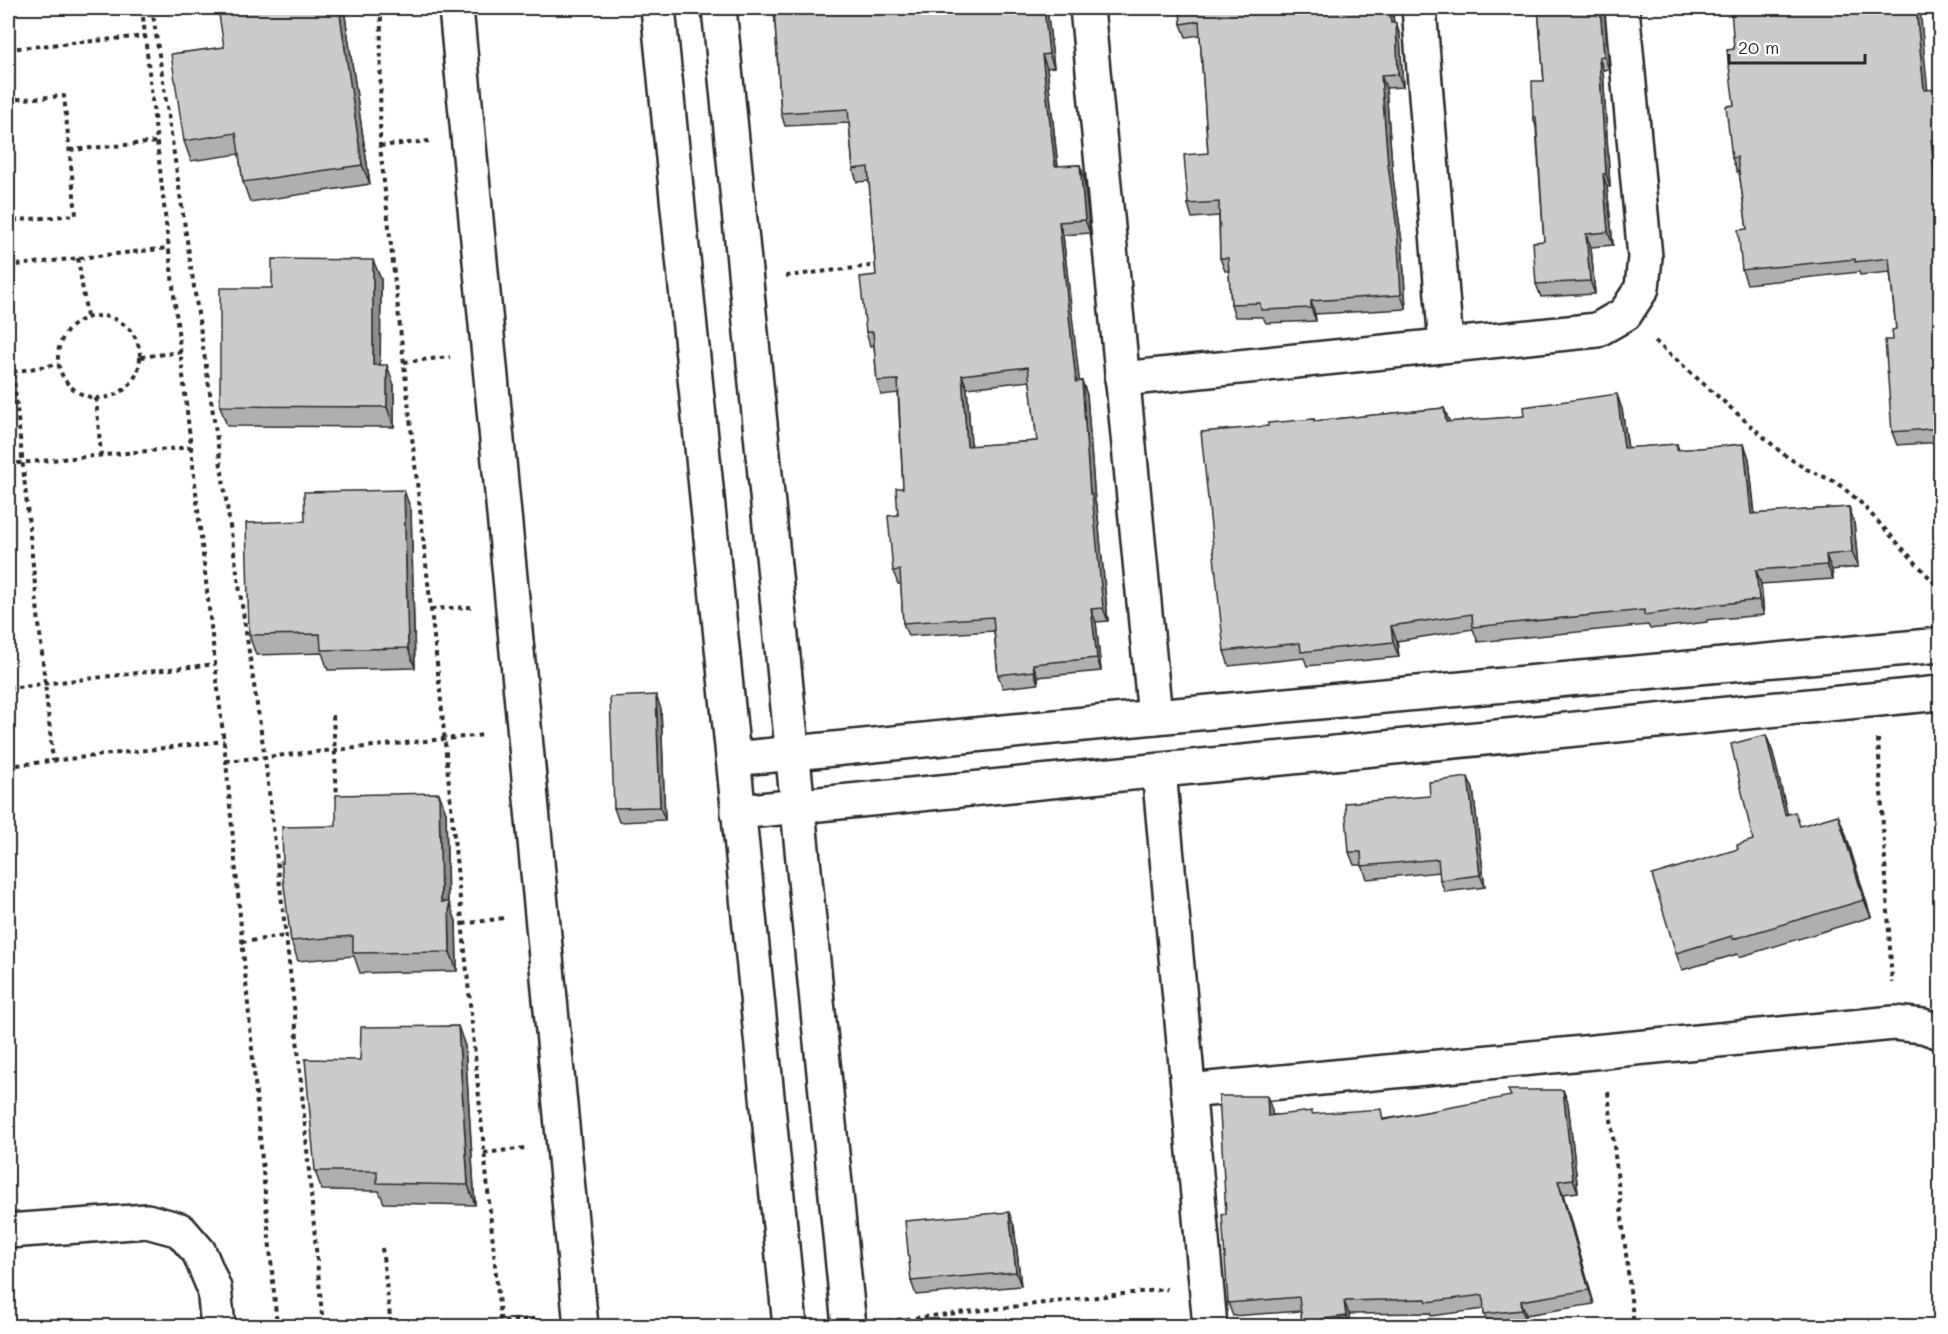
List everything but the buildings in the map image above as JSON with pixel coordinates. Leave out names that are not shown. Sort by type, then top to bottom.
[{"type":"street","points":[[456,8],[581,1320]]},
{"type":"street","points":[[658,8],[790,1326]]},
{"type":"street","points":[[718,8],[848,1326]]},
{"type":"street","points":[[1087,8],[1155,717]]},
{"type":"street","points":[[1419,8],[1446,345]]},
{"type":"street","points":[[1122,379],[1598,330],[1624,314],[1642,288],[1645,257],[1623,8]]},
{"type":"street","points":[[734,759],[1155,717],[1941,645]]},
{"type":"street","points":[[738,812],[1941,693]]},
{"type":"street","points":[[1159,771],[1210,1326]]},
{"type":"street","points":[[1188,1090],[1894,1023],[1923,1026],[1941,1032]]},
{"type":"street","points":[[8,1231],[147,1221],[180,1230],[199,1252],[214,1288],[218,1326]]},
{"type":"path","points":[[142,8],[224,741],[277,1326]]},
{"type":"path","points":[[152,8],[265,758],[286,936],[323,1326]]},
{"type":"path","points":[[381,8],[380,146],[445,739],[500,1324]]},
{"type":"path","points":[[8,49],[146,36]]},
{"type":"path","points":[[8,100],[64,96],[76,215],[8,220]]},
{"type":"path","points":[[380,146],[469,136]]},
{"type":"path","points":[[70,150],[157,142]]},
{"type":"path","points":[[8,266],[170,249]]},
{"type":"path","points":[[78,258],[87,317]]},
{"type":"path","points":[[746,281],[887,264]]},
{"type":"path","points":[[1624,314],[1782,454],[1806,469],[1836,482],[1859,501],[1941,588]]},
{"type":"path","points":[[103,316],[118,320],[130,329],[138,342],[141,357],[138,372],[130,385],[117,394],[103,399],[87,397],[74,390],[64,379],[58,364],[58,349],[64,334],[74,323],[87,317],[103,316]]},
{"type":"path","points":[[8,320],[53,761]]},
{"type":"path","points":[[141,357],[181,352]]},
{"type":"path","points":[[13,372],[58,364]]},
{"type":"path","points":[[96,398],[101,455]]},
{"type":"path","points":[[8,464],[191,447]]},
{"type":"path","points":[[8,688],[216,664]]},
{"type":"path","points":[[1876,700],[1894,1023]]},
{"type":"path","points":[[333,714],[338,805]]},
{"type":"path","points":[[226,761],[526,731]]},
{"type":"path","points":[[8,766],[224,741]]},
{"type":"path","points":[[242,942],[286,936]]},
{"type":"path","points":[[1603,1051],[1634,1326]]},
{"type":"path","points":[[382,1248],[391,1326]]},
{"type":"path","points":[[848,1326],[1206,1285]]},
{"type":"path","points":[[468,1326],[581,1320]]}]
